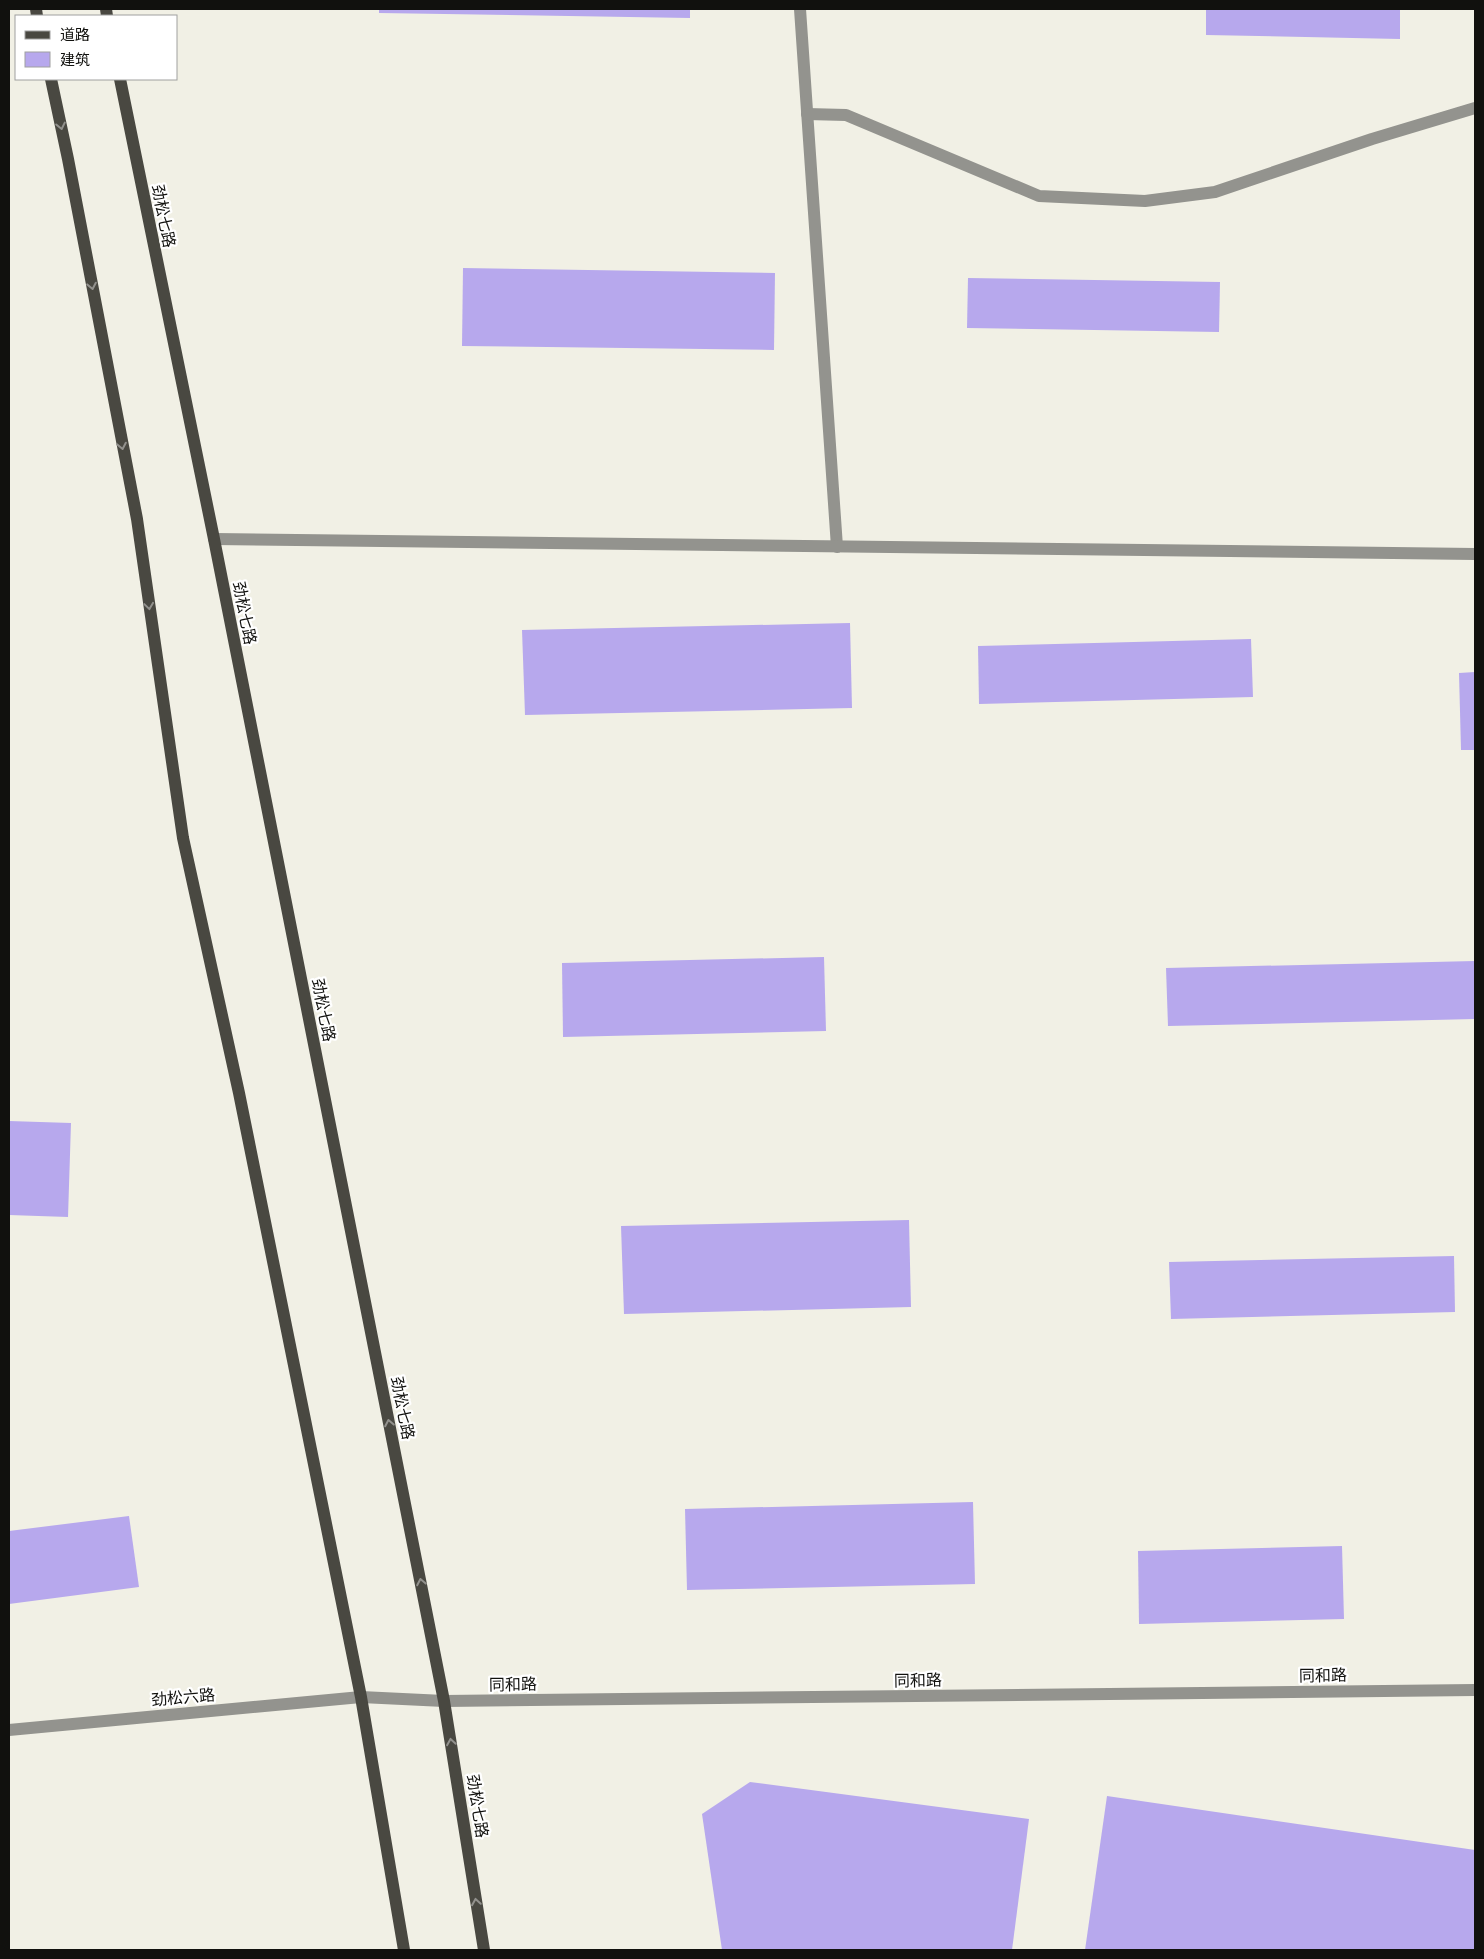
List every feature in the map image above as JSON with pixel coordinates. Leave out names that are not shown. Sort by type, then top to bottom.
[{"type":"main road","points":[[51,80],[68,159],[136,519],[183,838],[240,1102],[361,1697],[404,1950]]},
{"type":"main road","name":"劲松七路","points":[[120,80],[214,539],[444,1701],[484,1950]]},
{"type":"street","points":[[800,9],[837,547]]},
{"type":"street","points":[[808,114],[846,115],[1039,196],[1145,202],[1215,192],[1372,139],[1475,108]]},
{"type":"street","points":[[214,539],[1475,554]]},
{"type":"street","name":"同和路","points":[[361,1697],[444,1701],[1475,1690]]},
{"type":"street","name":"劲松六路","points":[[9,1730],[361,1697]]},
{"type":"building","points":[[379,9],[690,9],[690,18],[379,13]]},
{"type":"building","points":[[1206,9],[1400,9],[1400,39],[1206,35]]},
{"type":"building","points":[[463,268],[775,273],[774,350],[462,346]]},
{"type":"building","points":[[968,278],[1220,282],[1219,332],[967,328]]},
{"type":"building","points":[[850,623],[852,708],[525,715],[522,630]]},
{"type":"building","points":[[1251,639],[1253,697],[979,704],[978,646]]},
{"type":"building","points":[[1475,672],[1475,750],[1461,750],[1459,673]]},
{"type":"building","points":[[824,957],[826,1031],[563,1037],[562,963]]},
{"type":"building","points":[[1475,961],[1475,1019],[1168,1026],[1166,968]]},
{"type":"building","points":[[9,1121],[71,1123],[68,1217],[9,1215]]},
{"type":"building","points":[[909,1220],[911,1307],[624,1314],[621,1226]]},
{"type":"building","points":[[1454,1256],[1455,1312],[1171,1319],[1169,1262]]},
{"type":"building","points":[[973,1502],[975,1584],[687,1590],[685,1509]]},
{"type":"building","points":[[129,1516],[139,1587],[9,1604],[9,1531]]},
{"type":"building","points":[[1342,1546],[1344,1619],[1139,1624],[1138,1551]]},
{"type":"building","points":[[750,1782],[1029,1819],[1012,1950],[722,1950],[702,1814]]},
{"type":"building","points":[[1107,1796],[1475,1850],[1475,1950],[1085,1950]]}]
